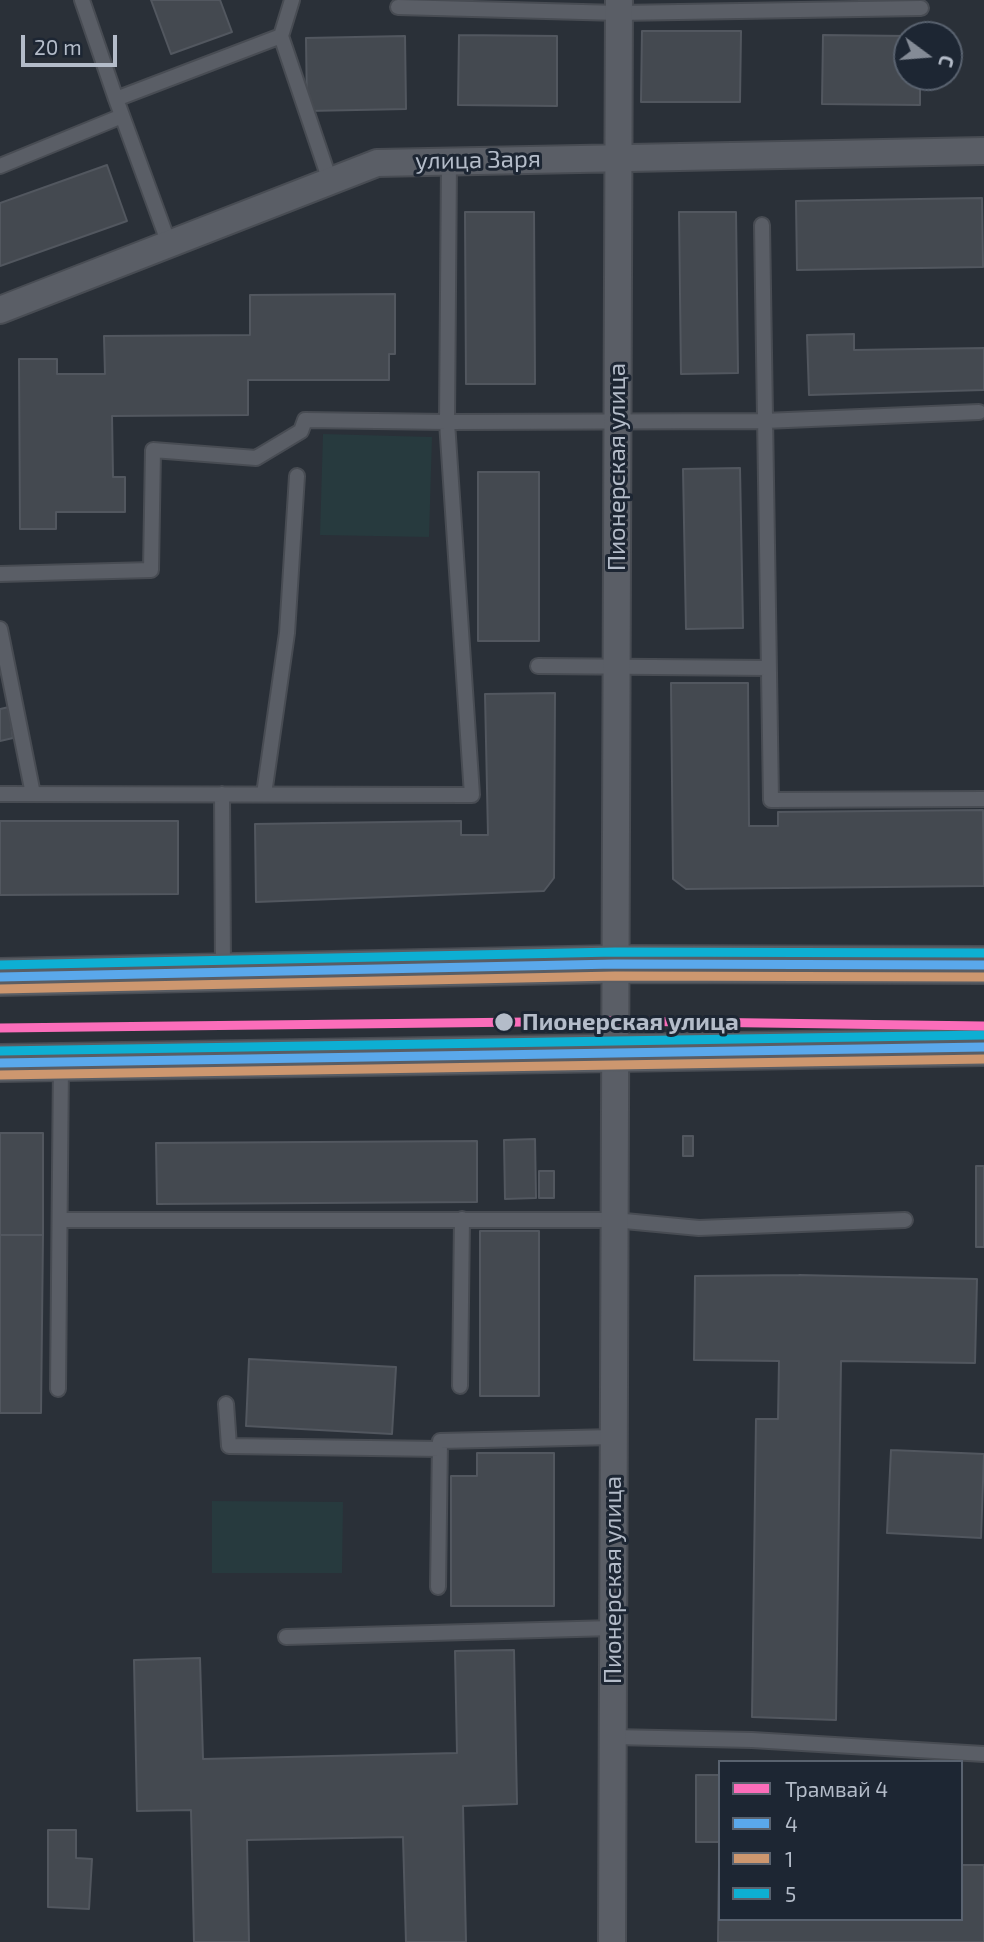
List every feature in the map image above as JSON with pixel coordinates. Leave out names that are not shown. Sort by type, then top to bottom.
[{"type":"main road","points":[[0,977],[615,964],[984,965]]},
{"type":"main road","points":[[0,1063],[984,1047]]},
{"type":"street","name":"Пионерская улица","points":[[612,1942],[619,7]]},
{"type":"street","name":"улица Заря","points":[[0,310],[377,163],[984,151]]},
{"type":"lane","points":[[82,0],[169,244]]},
{"type":"lane","points":[[292,0],[281,36],[330,181]]},
{"type":"lane","points":[[398,7],[921,8]]},
{"type":"lane","points":[[116,99],[281,36]]},
{"type":"lane","points":[[0,166],[122,116]]},
{"type":"lane","points":[[0,794],[472,795],[447,422],[449,161]]},
{"type":"lane","points":[[762,225],[771,800],[984,799]]},
{"type":"lane","points":[[0,573],[151,570],[153,450],[256,458],[301,430],[305,419],[577,423],[617,420],[764,421],[979,412]]},
{"type":"lane","points":[[264,794],[288,633],[296,476]]},
{"type":"lane","points":[[0,629],[33,794]]},
{"type":"lane","points":[[538,666],[768,668]]},
{"type":"lane","points":[[222,794],[223,974]]},
{"type":"lane","points":[[58,1390],[61,1062]]},
{"type":"lane","points":[[460,1386],[461,1219]]},
{"type":"lane","points":[[60,1220],[614,1220],[699,1228],[905,1220]]},
{"type":"lane","points":[[226,1404],[229,1446],[440,1449]]},
{"type":"lane","points":[[438,1587],[440,1441],[614,1437]]},
{"type":"lane","points":[[286,1637],[613,1628]]},
{"type":"lane","points":[[612,1737],[752,1740],[984,1754]]},
{"type":"green space","points":[[323,434],[432,437],[429,537],[320,535]]},
{"type":"green space","points":[[212,1501],[343,1502],[342,1573],[212,1573]]},
{"type":"building","points":[[151,0],[220,0],[232,32],[171,54]]},
{"type":"building","points":[[642,31],[741,31],[740,102],[641,102]]},
{"type":"building","points":[[459,35],[557,36],[557,106],[458,105]]},
{"type":"building","points":[[823,35],[893,36],[893,91],[920,91],[920,105],[822,104]]},
{"type":"building","points":[[405,36],[406,109],[307,111],[306,38]]},
{"type":"building","points":[[107,165],[127,221],[0,266],[0,203]]},
{"type":"building","points":[[982,198],[983,267],[797,270],[796,201]]},
{"type":"building","points":[[465,212],[534,212],[535,384],[466,384]]},
{"type":"building","points":[[679,212],[736,212],[738,373],[681,374]]},
{"type":"building","points":[[395,294],[395,354],[389,354],[389,380],[248,380],[248,415],[112,416],[113,477],[125,477],[125,512],[56,512],[56,529],[20,529],[19,359],[57,359],[57,374],[105,374],[104,336],[250,335],[250,295]]},
{"type":"building","points":[[854,334],[854,350],[984,348],[984,390],[809,395],[807,335]]},
{"type":"building","points":[[740,468],[743,628],[686,629],[683,469]]},
{"type":"building","points":[[478,472],[539,472],[539,641],[478,641]]},
{"type":"building","points":[[671,683],[748,683],[749,826],[778,826],[778,812],[983,810],[984,886],[686,889],[673,879]]},
{"type":"building","points":[[555,693],[554,878],[544,891],[256,902],[255,824],[461,821],[461,835],[488,835],[485,694]]},
{"type":"building","points":[[9,707],[13,738],[0,741],[0,709]]},
{"type":"building","points":[[0,821],[178,821],[178,894],[0,895]]},
{"type":"building","points":[[0,1133],[43,1133],[43,1235],[0,1235]]},
{"type":"building","points":[[683,1136],[693,1136],[693,1156],[683,1156]]},
{"type":"building","points":[[535,1139],[536,1198],[505,1199],[504,1140]]},
{"type":"building","points":[[477,1141],[477,1202],[157,1204],[156,1143]]},
{"type":"building","points":[[976,1166],[984,1166],[984,1247],[976,1247]]},
{"type":"building","points":[[539,1171],[554,1171],[554,1198],[539,1198]]},
{"type":"building","points":[[480,1231],[539,1231],[539,1396],[480,1396]]},
{"type":"building","points":[[0,1235],[43,1235],[41,1413],[0,1413]]},
{"type":"building","points":[[799,1275],[977,1279],[975,1363],[841,1361],[836,1720],[752,1717],[756,1419],[778,1419],[779,1361],[694,1360],[695,1276]]},
{"type":"building","points":[[249,1359],[396,1367],[392,1434],[246,1426]]},
{"type":"building","points":[[891,1450],[984,1454],[981,1538],[887,1533]]},
{"type":"building","points":[[477,1453],[554,1453],[554,1606],[451,1606],[451,1476],[477,1476]]},
{"type":"building","points":[[514,1650],[517,1804],[463,1806],[466,1942],[406,1942],[403,1837],[247,1840],[249,1942],[194,1942],[191,1810],[137,1811],[134,1660],[200,1658],[203,1759],[457,1753],[455,1651]]},
{"type":"building","points":[[696,1775],[718,1775],[718,1842],[696,1842]]},
{"type":"building","points":[[48,1830],[76,1830],[76,1858],[92,1859],[89,1909],[48,1907]]},
{"type":"building","points":[[963,1865],[984,1865],[984,1942],[718,1942],[718,1921],[963,1921]]},
{"type":"tram line","name":"4","points":[[0,1028],[615,1021],[984,1026]]},
{"type":"transit line","name":"5","points":[[0,965],[615,952],[984,953]]},
{"type":"transit line","name":"4","points":[[0,977],[615,964],[984,965]]},
{"type":"transit line","name":"1","points":[[0,989],[615,976],[984,977]]},
{"type":"transit line","name":"5","points":[[0,1051],[984,1035]]},
{"type":"transit line","name":"4","points":[[0,1063],[984,1047]]},
{"type":"transit line","name":"1","points":[[0,1075],[984,1059]]},
{"type":"place","name":"Пионерская улица","points":[[504,1022]]}]
